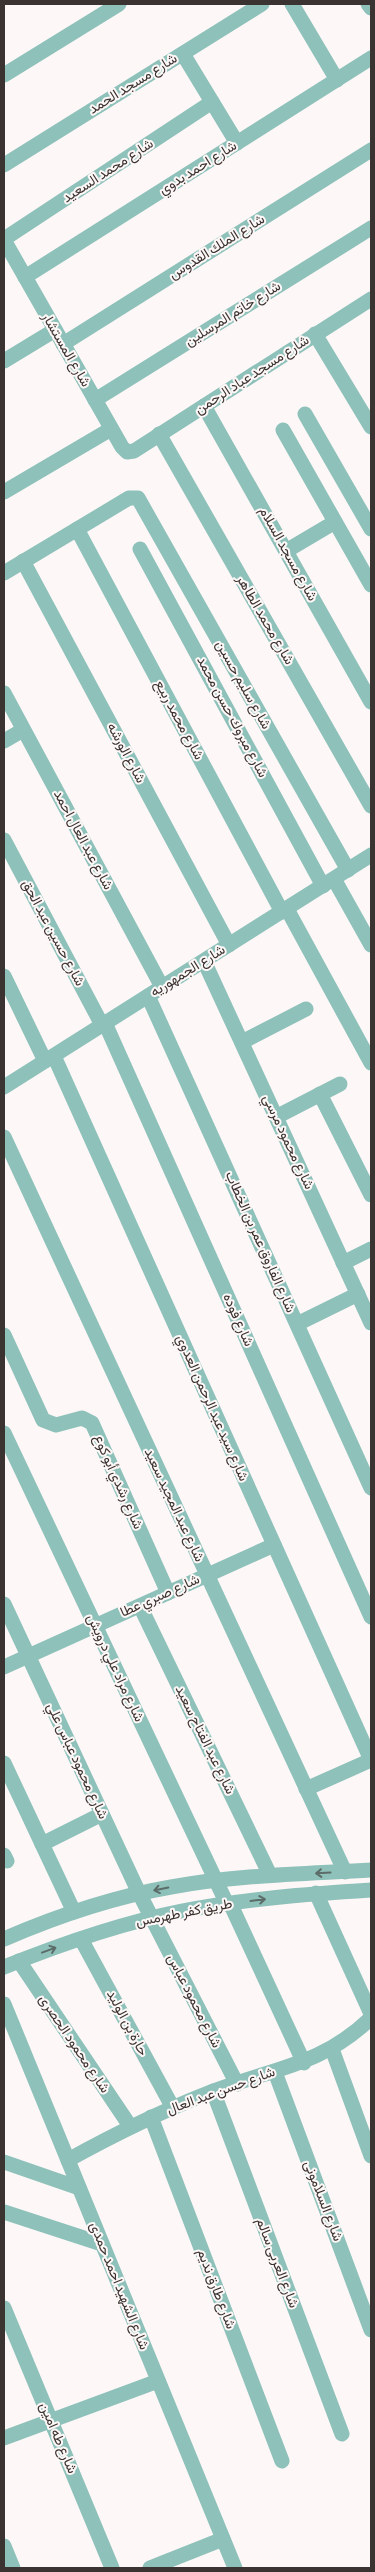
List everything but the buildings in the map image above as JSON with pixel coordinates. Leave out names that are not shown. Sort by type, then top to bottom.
[{"type":"street","points":[[4,75],[119,4]]},
{"type":"street","name":"شارع مسجد الحمد","points":[[4,165],[262,4]]},
{"type":"street","points":[[292,4],[337,80]]},
{"type":"street","points":[[368,4],[371,8]]},
{"type":"street","points":[[182,54],[237,143]]},
{"type":"street","name":"شارع احمد بدوي","points":[[25,277],[371,58]]},
{"type":"street","name":"شارع محمد السعيد","points":[[4,240],[212,102]]},
{"type":"street","name":"شارع الملك القدوس","points":[[63,344],[371,150]]},
{"type":"street","name":"شارع خاتم المرسلين","points":[[95,400],[371,228]]},
{"type":"street","name":"شارع المستشار","points":[[4,240],[111,429],[124,450],[134,451]]},
{"type":"street","name":"شارع مسجد عباد الرحمن","points":[[134,451],[315,334],[370,304]]},
{"type":"street","points":[[4,361],[55,330]]},
{"type":"street","points":[[315,334],[371,427]]},
{"type":"street","name":"شارع مسجد السلام","points":[[204,406],[371,702]]},
{"type":"street","points":[[306,414],[371,529]]},
{"type":"street","points":[[4,492],[111,429]]},
{"type":"street","points":[[283,430],[371,585]]},
{"type":"street","name":"شارع محمد الطاهر","points":[[160,434],[371,806]]},
{"type":"street","name":"شارع سليم حسين","points":[[77,529],[132,496],[139,500],[348,870]]},
{"type":"street","points":[[286,551],[335,522]]},
{"type":"street","points":[[4,572],[77,529]]},
{"type":"street","name":"شارع محمد ربيع","points":[[77,529],[285,910],[371,1063]]},
{"type":"street","name":"شارع مبروك حسن محمد","points":[[140,549],[328,882],[371,945]]},
{"type":"street","name":"شارع الورشه","points":[[22,561],[229,946]]},
{"type":"street","name":"شارع عبد العال احمد","points":[[4,693],[162,987]]},
{"type":"street","points":[[4,741],[23,730]]},
{"type":"street","name":"شارع حسين عبد الحق","points":[[4,840],[103,1024]]},
{"type":"street","name":"شارع الجمهوريه","points":[[4,1087],[371,855]]},
{"type":"street","name":"شارع محمود مرسي","points":[[204,961],[371,1323]]},
{"type":"street","name":"شارع سيد عبد الرحمن العدوي","points":[[4,976],[49,1058],[371,1760]]},
{"type":"street","name":"شارع الفاروق عمر بن الخطاب","points":[[148,996],[371,1488]]},
{"type":"street","points":[[242,1042],[306,1009]]},
{"type":"street","name":"شارع فوده","points":[[103,1024],[371,1617]]},
{"type":"street","points":[[276,1117],[340,1084]]},
{"type":"street","points":[[320,1094],[371,1195]]},
{"type":"street","name":"شارع عبد المجيد سعيد","points":[[4,1137],[345,1872]]},
{"type":"street","points":[[343,1263],[371,1249]]},
{"type":"street","points":[[297,1324],[358,1294]]},
{"type":"street","name":"شارع رشدي أبو كوع","points":[[4,1335],[43,1420],[56,1425],[82,1418],[92,1423],[168,1593]]},
{"type":"street","name":"شارع مراد علي درويش","points":[[4,1432],[215,1880],[304,2063]]},
{"type":"street","name":"شارع صبري عطا","points":[[4,1667],[274,1545]]},
{"type":"street","name":"شارع محمود عباس علي","points":[[4,1604],[151,1918]]},
{"type":"street","name":"شارع عبد الفتاح سعيد","points":[[140,1606],[270,1875]]},
{"type":"street","points":[[306,1789],[371,1760]]},
{"type":"street","points":[[4,1763],[74,1912]]},
{"type":"street","points":[[42,1844],[102,1814]]},
{"type":"street","name":"طريق كفر طهرمس","points":[[4,1939],[74,1912],[139,1894],[215,1880],[371,1870]]},
{"type":"street","name":"طريق كفر طهرمس","points":[[4,1967],[81,1939],[151,1918],[228,1904],[316,1893],[371,1890]]},
{"type":"street","points":[[316,1893],[371,2014]]},
{"type":"street","name":"شارع محمود عباس","points":[[151,1918],[236,2084]]},
{"type":"street","name":"حارة بن الوليد","points":[[81,1939],[173,2108]]},
{"type":"street","name":"شارع محمود الحصرى","points":[[18,1961],[130,2126]]},
{"type":"street","name":"شارع الشهيد احمد حمدى","points":[[4,2004],[236,2568]]},
{"type":"street","name":"شارع حسن عبد العال","points":[[68,2160],[130,2126],[213,2091],[304,2063],[332,2049],[371,2018]]},
{"type":"street","points":[[332,2049],[371,2156]]},
{"type":"street","name":"شارع السلامونى","points":[[274,2072],[371,2330]]},
{"type":"street","name":"شارع العربى سالم","points":[[213,2091],[342,2434]]},
{"type":"street","name":"شارع طارق نديم","points":[[151,2117],[282,2461]]},
{"type":"street","points":[[4,2162],[79,2188]]},
{"type":"street","points":[[4,2212],[102,2244]]},
{"type":"street","name":"شارع طه امين","points":[[5,2312],[112,2568]]},
{"type":"street","points":[[4,2438],[158,2381]]},
{"type":"street","points":[[150,2568],[223,2539]]},
{"type":"street","points":[[4,2546],[13,2568]]}]
